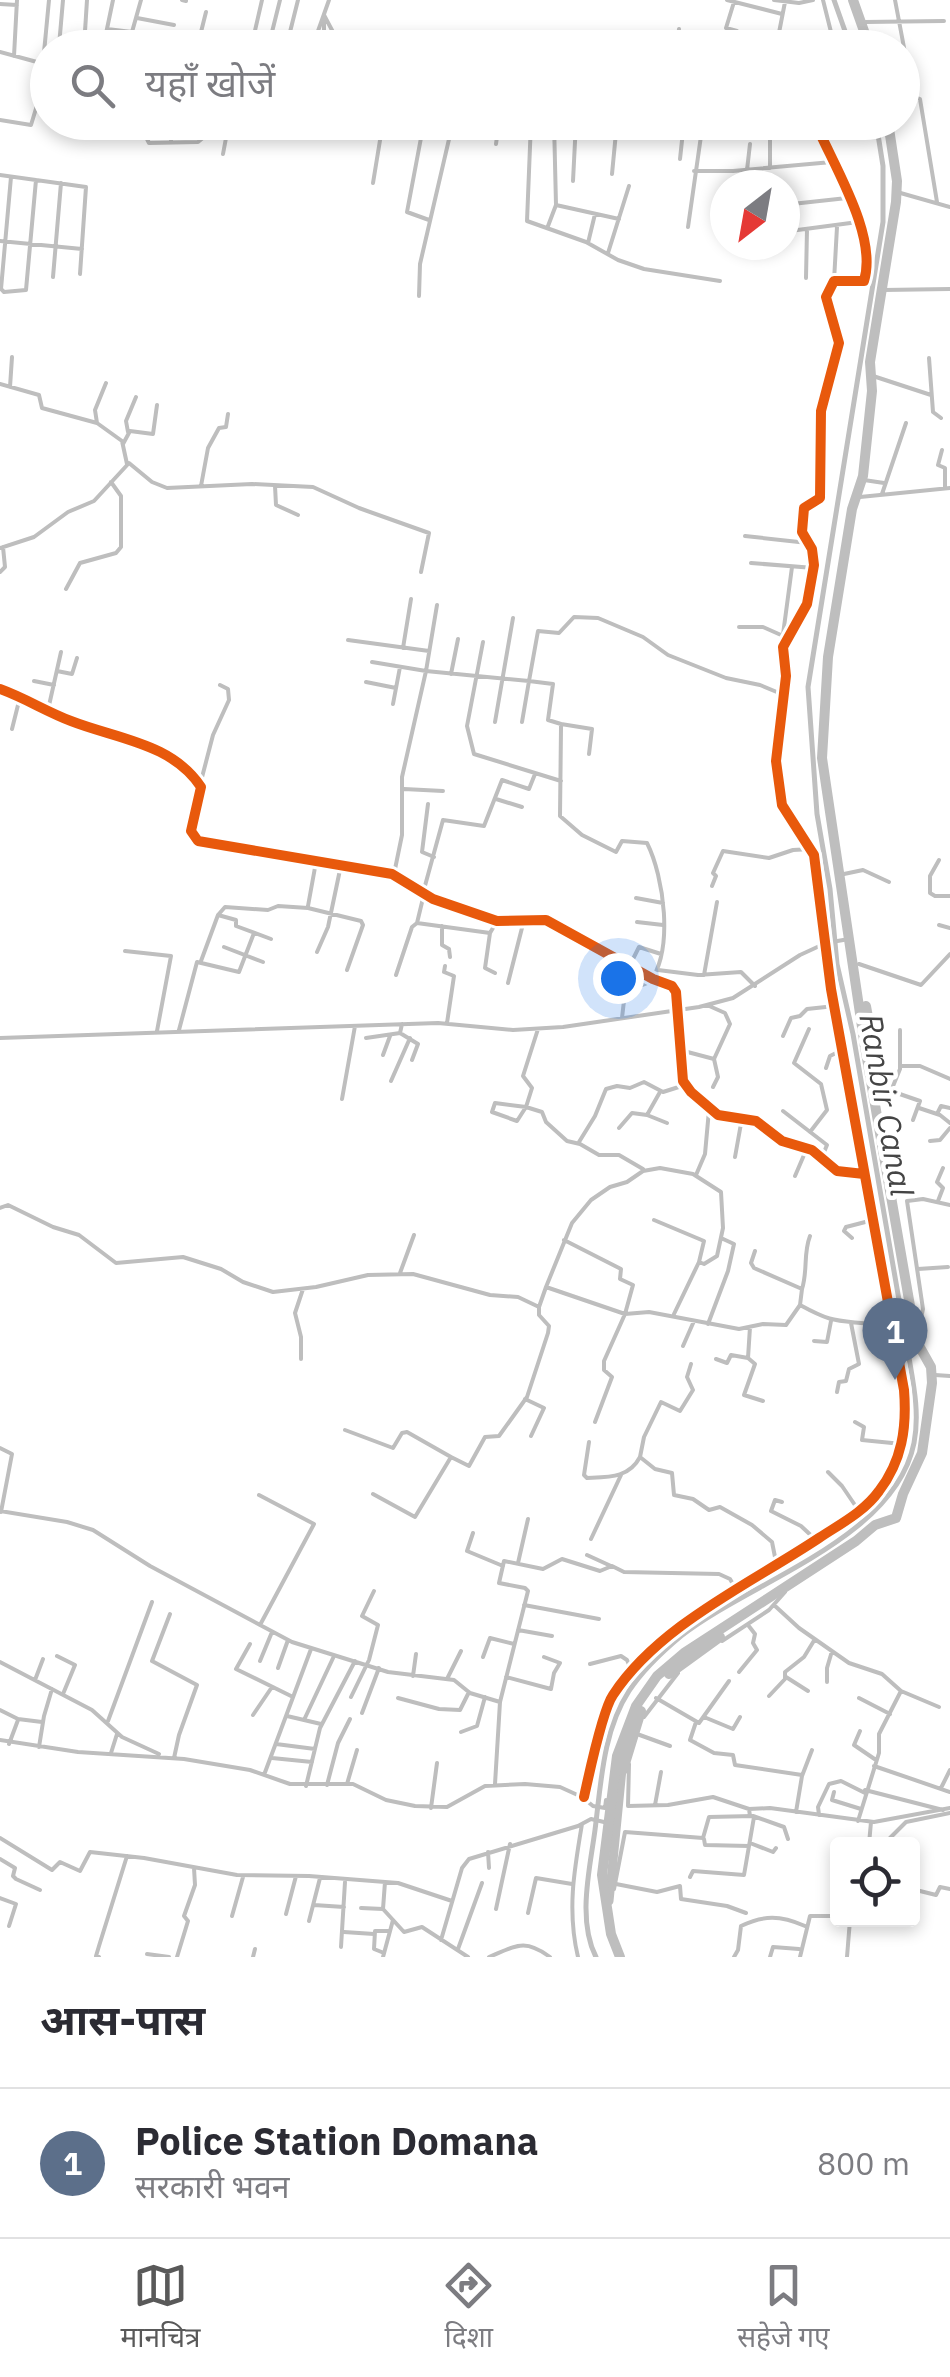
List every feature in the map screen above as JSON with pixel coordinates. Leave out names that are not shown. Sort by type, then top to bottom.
[{"type":"highway","points":[[850,0],[862,30]]},
{"type":"highway","points":[[850,0],[860,30]]},
{"type":"highway","points":[[620,1957],[611,1934],[603,1871],[607,1807],[619,1768],[623,1735],[632,1714],[657,1676],[684,1652],[775,1600],[789,1585],[874,1525],[896,1518],[922,1453],[933,1374],[911,1326],[890,1178],[840,940],[836,836],[822,758],[826,682],[859,488],[872,397],[868,374],[897,190],[893,140]]},
{"type":"highway","points":[[839,877],[847,893],[877,1068],[872,1090]]},
{"type":"main road","points":[[608,1905],[619,1768]]},
{"type":"street","points":[[46,30],[49,0]]},
{"type":"street","points":[[60,30],[62,0]]},
{"type":"street","points":[[85,30],[87,0]]},
{"type":"street","points":[[113,0],[107,29],[115,30]]},
{"type":"street","points":[[133,30],[141,0]]},
{"type":"street","points":[[254,30],[262,0]]},
{"type":"street","points":[[272,30],[280,0]]},
{"type":"street","points":[[290,30],[298,0]]},
{"type":"street","points":[[318,30],[329,0]]},
{"type":"street","points":[[726,0],[782,14]]},
{"type":"street","points":[[774,0],[813,0]]},
{"type":"street","points":[[823,0],[830,30]]},
{"type":"street","points":[[895,0],[902,30]]},
{"type":"street","points":[[732,30],[726,28],[734,2]]},
{"type":"street","points":[[779,30],[786,2]]},
{"type":"street","points":[[0,4],[17,3],[14,56]]},
{"type":"street","points":[[202,30],[206,12]]},
{"type":"street","points":[[324,13],[324,30]]},
{"type":"street","points":[[324,13],[332,30]]},
{"type":"street","points":[[136,18],[174,25]]},
{"type":"street","points":[[860,22],[944,21]]},
{"type":"street","points":[[0,52],[30,60]]},
{"type":"street","points":[[920,100],[938,202]]},
{"type":"street","points":[[0,120],[30,126]]},
{"type":"street","points":[[146,140],[200,140]]},
{"type":"street","points":[[223,154],[226,140]]},
{"type":"street","points":[[373,182],[381,140]]},
{"type":"street","points":[[421,140],[407,212],[430,221]]},
{"type":"street","points":[[418,296],[420,264],[449,140]]},
{"type":"street","points":[[496,144],[497,140]]},
{"type":"street","points":[[530,140],[525,218],[644,268],[720,281]]},
{"type":"street","points":[[548,226],[556,205],[554,140]]},
{"type":"street","points":[[573,181],[575,140]]},
{"type":"street","points":[[612,174],[615,140]]},
{"type":"street","points":[[680,159],[682,140]]},
{"type":"street","points":[[688,227],[700,140]]},
{"type":"street","points":[[770,140],[770,168]]},
{"type":"street","points":[[822,140],[866,247],[866,277],[862,282],[834,282]]},
{"type":"street","points":[[750,144],[747,170],[832,162]]},
{"type":"street","points":[[694,170],[710,170]]},
{"type":"street","points":[[0,175],[86,188],[80,274]]},
{"type":"street","points":[[10,176],[2,242],[4,292],[26,290],[36,180]]},
{"type":"street","points":[[53,277],[61,183]]},
{"type":"street","points":[[608,254],[630,186]]},
{"type":"street","points":[[897,190],[950,206]]},
{"type":"street","points":[[800,203],[848,198]]},
{"type":"street","points":[[556,205],[620,220]]},
{"type":"street","points":[[588,243],[595,214]]},
{"type":"street","points":[[800,230],[858,222]]},
{"type":"street","points":[[783,647],[807,604],[814,568],[812,549],[802,532],[802,516],[804,508],[820,498],[821,411],[839,343],[826,305],[834,282],[837,225]]},
{"type":"street","points":[[806,278],[807,229]]},
{"type":"street","points":[[2,242],[82,248]]},
{"type":"street","points":[[882,290],[950,289]]},
{"type":"street","points":[[10,387],[12,357]]},
{"type":"street","points":[[929,358],[933,412],[941,418]]},
{"type":"street","points":[[868,374],[931,394]]},
{"type":"street","points":[[97,423],[95,410],[106,383]]},
{"type":"street","points":[[0,384],[39,394],[42,408],[97,423],[113,432],[123,444],[127,464]]},
{"type":"street","points":[[123,444],[128,432],[126,421],[136,397]]},
{"type":"street","points":[[128,432],[153,434],[157,405]]},
{"type":"street","points":[[201,486],[211,438],[226,426],[228,414]]},
{"type":"street","points":[[883,489],[906,423]]},
{"type":"street","points":[[859,488],[947,487],[946,468],[938,465],[942,450]]},
{"type":"street","points":[[127,464],[133,464],[152,482],[167,488],[313,487],[427,532],[421,572]]},
{"type":"street","points":[[0,572],[4,567],[1,548],[30,539],[68,512],[94,501],[127,464]]},
{"type":"street","points":[[66,589],[80,563],[116,554],[121,547],[121,496],[112,482]]},
{"type":"street","points":[[275,486],[276,504],[298,515]]},
{"type":"street","points":[[859,488],[883,489]]},
{"type":"street","points":[[745,536],[808,543]]},
{"type":"street","points":[[750,564],[814,568]]},
{"type":"street","points":[[584,1798],[611,1698],[632,1672],[670,1634],[859,1511],[881,1489],[905,1431],[904,1390],[895,1330],[864,1174],[811,849],[782,805],[776,744],[786,676],[781,634],[792,567]]},
{"type":"street","points":[[403,648],[410,599]]},
{"type":"street","points":[[394,874],[401,843],[402,777],[437,605]]},
{"type":"street","points":[[522,722],[538,631],[557,634],[574,617],[591,616],[643,637],[668,655],[784,695]]},
{"type":"street","points":[[496,722],[513,618]]},
{"type":"street","points":[[740,627],[763,627],[781,634]]},
{"type":"street","points":[[452,674],[458,639]]},
{"type":"street","points":[[348,640],[429,652]]},
{"type":"street","points":[[483,642],[467,726],[474,754],[561,781]]},
{"type":"street","points":[[48,710],[61,652]]},
{"type":"street","points":[[57,671],[72,674],[77,658]]},
{"type":"street","points":[[372,662],[554,685],[548,720],[592,729],[589,754]]},
{"type":"street","points":[[393,704],[400,667]]},
{"type":"street","points":[[34,681],[54,685]]},
{"type":"street","points":[[366,682],[396,688]]},
{"type":"street","points":[[220,684],[228,689],[229,700],[213,735],[200,785],[202,794],[190,831],[198,842],[394,874],[423,893],[497,921],[554,922],[653,980],[675,988],[685,1085],[709,1110],[724,1117],[756,1121],[782,1141],[822,1157],[838,1172],[864,1174]]},
{"type":"street","points":[[0,689],[72,722],[160,752],[200,785]]},
{"type":"street","points":[[12,729],[20,697]]},
{"type":"street","points":[[561,724],[559,812],[572,827],[616,852],[622,841],[648,844],[658,871],[663,903],[658,970],[653,980],[626,991],[622,1018]]},
{"type":"street","points":[[396,975],[411,930],[418,924],[443,820],[484,826],[502,780],[529,788],[535,774]]},
{"type":"street","points":[[404,789],[443,791]]},
{"type":"street","points":[[496,799],[522,807]]},
{"type":"street","points":[[428,804],[422,852],[434,856]]},
{"type":"street","points":[[712,886],[723,851],[769,858],[792,850],[811,849]]},
{"type":"street","points":[[939,860],[930,876],[930,893],[950,896]]},
{"type":"street","points":[[308,908],[316,862]]},
{"type":"street","points":[[316,952],[330,914],[340,865]]},
{"type":"street","points":[[839,877],[863,870],[888,882]]},
{"type":"street","points":[[636,898],[663,903]]},
{"type":"street","points":[[704,975],[717,902]]},
{"type":"street","points":[[201,961],[218,914],[225,907],[264,910],[278,906],[308,908],[363,923],[347,970]]},
{"type":"street","points":[[218,914],[235,918],[236,926],[270,939]]},
{"type":"street","points":[[508,983],[524,920]]},
{"type":"street","points":[[495,973],[485,969],[490,933],[497,921]]},
{"type":"street","points":[[637,922],[663,925]]},
{"type":"street","points":[[418,924],[490,933]]},
{"type":"street","points":[[442,926],[442,946],[448,948],[450,957]]},
{"type":"street","points":[[939,926],[950,928]]},
{"type":"street","points":[[179,1030],[196,963],[239,972],[254,933]]},
{"type":"street","points":[[0,1038],[402,1024],[538,1029],[677,1010],[733,998],[800,955],[840,940]]},
{"type":"street","points":[[630,965],[639,947],[661,954]]},
{"type":"street","points":[[224,948],[263,962]]},
{"type":"street","points":[[125,951],[171,956],[157,1031]]},
{"type":"street","points":[[600,985],[612,954]]},
{"type":"street","points":[[859,964],[921,985],[950,954]]},
{"type":"street","points":[[445,966],[444,972],[454,976],[446,1024]]},
{"type":"street","points":[[658,970],[704,975],[741,972],[755,986]]},
{"type":"street","points":[[707,1005],[730,1019],[727,1036],[714,1059],[718,1077],[712,1088]]},
{"type":"street","points":[[783,1036],[790,1018],[810,1008],[835,1006]]},
{"type":"street","points":[[400,1033],[402,1024]]},
{"type":"street","points":[[342,1099],[355,1026]]},
{"type":"street","points":[[538,1029],[523,1076],[532,1088],[526,1107],[517,1121],[492,1111],[495,1103],[526,1107],[542,1112],[546,1122],[571,1144],[598,1155],[625,1157],[646,1170]]},
{"type":"street","points":[[809,1029],[794,1064],[821,1084],[827,1110],[810,1132]]},
{"type":"street","points":[[891,1091],[900,1066],[900,1030]]},
{"type":"street","points":[[366,1038],[400,1033],[418,1044],[412,1060]]},
{"type":"street","points":[[383,1055],[390,1036]]},
{"type":"street","points":[[391,1081],[410,1038]]},
{"type":"street","points":[[826,1068],[830,1056],[844,1049]]},
{"type":"street","points":[[680,1050],[714,1059]]},
{"type":"street","points":[[900,1066],[920,1066],[949,1077]]},
{"type":"street","points":[[577,1144],[596,1116],[606,1089],[630,1088],[644,1082],[660,1092]]},
{"type":"street","points":[[647,1115],[660,1092],[685,1085]]},
{"type":"street","points":[[872,1090],[919,1100],[913,1120]]},
{"type":"street","points":[[937,1114],[942,1106],[950,1108]]},
{"type":"street","points":[[919,1108],[937,1114],[950,1126],[939,1141],[930,1141]]},
{"type":"street","points":[[696,1175],[705,1154],[709,1110]]},
{"type":"street","points":[[783,1111],[828,1146],[822,1157]]},
{"type":"street","points":[[619,1128],[632,1113],[667,1123]]},
{"type":"street","points":[[735,1157],[742,1118]]},
{"type":"street","points":[[795,1176],[807,1148]]},
{"type":"street","points":[[939,1198],[943,1188],[938,1182],[943,1168]]},
{"type":"street","points":[[345,1430],[393,1448],[402,1433],[407,1432],[468,1466],[486,1437],[498,1438],[525,1400],[549,1329],[539,1315],[539,1307],[572,1223],[591,1200],[646,1170],[669,1169],[696,1175],[722,1193],[717,1256],[708,1258],[704,1264],[699,1262]]},
{"type":"street","points":[[800,1305],[831,1321],[895,1330],[911,1326],[924,1313],[907,1201],[939,1198],[950,1205]]},
{"type":"street","points":[[0,1208],[8,1205],[52,1227],[73,1232],[121,1264],[184,1257],[280,1293],[368,1275],[400,1273],[429,1276],[490,1295],[518,1297],[539,1307]]},
{"type":"street","points":[[654,1220],[704,1242],[699,1262],[673,1316]]},
{"type":"street","points":[[852,1238],[844,1231],[846,1227],[873,1220]]},
{"type":"street","points":[[400,1273],[414,1235]]},
{"type":"street","points":[[546,1288],[625,1314],[650,1312],[738,1329],[786,1325],[800,1305],[808,1271],[810,1236]]},
{"type":"street","points":[[708,1324],[734,1244],[721,1238]]},
{"type":"street","points":[[564,1240],[621,1269],[620,1279],[634,1285],[604,1361],[604,1370],[612,1377],[595,1422]]},
{"type":"street","points":[[755,1251],[751,1263],[754,1268],[802,1288]]},
{"type":"street","points":[[918,1270],[948,1267]]},
{"type":"street","points":[[302,1359],[295,1313],[303,1289]]},
{"type":"street","points":[[684,1346],[694,1321]]},
{"type":"street","points":[[814,1341],[827,1342],[831,1321]]},
{"type":"street","points":[[837,1392],[839,1382],[846,1382],[848,1370],[859,1362],[851,1323]]},
{"type":"street","points":[[748,1358],[750,1327]]},
{"type":"street","points":[[716,1359],[727,1363],[731,1356],[748,1358],[755,1364],[744,1395],[764,1401]]},
{"type":"street","points":[[589,1442],[584,1476],[621,1475],[634,1468],[662,1402],[680,1411],[693,1390],[687,1377],[691,1364]]},
{"type":"street","points":[[933,1374],[950,1376]]},
{"type":"street","points":[[525,1400],[544,1408],[531,1436]]},
{"type":"street","points":[[855,1422],[864,1427],[862,1440],[902,1444]]},
{"type":"street","points":[[0,1448],[12,1454],[1,1511],[93,1530],[150,1566],[311,1649],[412,1676],[454,1680],[470,1692],[500,1702]]},
{"type":"street","points":[[373,1494],[415,1517],[451,1457]]},
{"type":"street","points":[[640,1457],[655,1469],[672,1472],[674,1495],[689,1497],[709,1510],[720,1506],[752,1525],[772,1542],[776,1567]]},
{"type":"street","points":[[828,1472],[859,1511]]},
{"type":"street","points":[[591,1539],[621,1475]]},
{"type":"street","points":[[259,1495],[314,1524],[260,1625]]},
{"type":"street","points":[[782,1502],[774,1500],[772,1512],[801,1526],[816,1540]]},
{"type":"street","points":[[518,1563],[528,1520]]},
{"type":"street","points":[[473,1533],[467,1551],[502,1566]]},
{"type":"street","points":[[587,1554],[624,1572],[719,1574],[730,1579],[737,1592]]},
{"type":"street","points":[[494,1784],[500,1702],[526,1589],[498,1582],[502,1566],[505,1561],[543,1569],[562,1559],[600,1571],[610,1566]]},
{"type":"street","points":[[351,1697],[378,1625],[362,1615],[374,1591]]},
{"type":"street","points":[[939,1707],[901,1691],[882,1674],[852,1665],[832,1652],[775,1600],[748,1624],[693,1660],[656,1698],[637,1734],[626,1804],[655,1806],[714,1796],[749,1809],[871,1822],[948,1810]]},
{"type":"street","points":[[108,1721],[152,1602]]},
{"type":"street","points":[[524,1605],[599,1619]]},
{"type":"street","points":[[170,1614],[152,1662],[197,1686],[178,1734],[174,1758]]},
{"type":"street","points":[[739,1672],[757,1650],[753,1643],[755,1634],[748,1624]]},
{"type":"street","points":[[518,1630],[552,1636]]},
{"type":"street","points":[[260,1661],[272,1632]]},
{"type":"street","points":[[483,1658],[490,1638],[514,1644]]},
{"type":"street","points":[[769,1696],[815,1639]]},
{"type":"street","points":[[278,1668],[288,1640]]},
{"type":"street","points":[[250,1644],[236,1669],[294,1697]]},
{"type":"street","points":[[264,1775],[311,1649]]},
{"type":"street","points":[[446,1679],[461,1651]]},
{"type":"street","points":[[827,1682],[826,1668],[832,1652]]},
{"type":"street","points":[[412,1676],[416,1654]]},
{"type":"street","points":[[57,1656],[75,1666],[63,1694]]},
{"type":"street","points":[[304,1720],[334,1656]]},
{"type":"street","points":[[590,1664],[621,1656],[632,1672]]},
{"type":"street","points":[[506,1676],[551,1689],[560,1664],[544,1657]]},
{"type":"street","points":[[34,1680],[43,1659]]},
{"type":"street","points":[[306,1786],[322,1724],[355,1661]]},
{"type":"street","points":[[0,1662],[63,1694],[108,1721],[118,1732],[162,1756]]},
{"type":"street","points":[[362,1713],[378,1668]]},
{"type":"street","points":[[786,1677],[808,1691]]},
{"type":"street","points":[[656,1698],[700,1722],[729,1681]]},
{"type":"street","points":[[253,1715],[272,1687]]},
{"type":"street","points":[[40,1747],[42,1722],[52,1689]]},
{"type":"street","points":[[858,1820],[880,1749],[878,1736],[901,1691]]},
{"type":"street","points":[[398,1698],[439,1709],[460,1710],[470,1692]]},
{"type":"street","points":[[461,1732],[476,1726],[485,1697]]},
{"type":"street","points":[[859,1698],[891,1714]]},
{"type":"street","points":[[0,1724],[3,1711],[18,1719],[42,1722]]},
{"type":"street","points":[[286,1716],[322,1724]]},
{"type":"street","points":[[704,1716],[733,1729],[740,1717]]},
{"type":"street","points":[[9,1744],[18,1719]]},
{"type":"street","points":[[327,1785],[338,1743],[350,1719]]},
{"type":"street","points":[[696,1722],[690,1740],[714,1753],[734,1755],[735,1765],[802,1775]]},
{"type":"street","points":[[111,1753],[118,1732]]},
{"type":"street","points":[[860,1732],[854,1746],[874,1763],[950,1792]]},
{"type":"street","points":[[637,1734],[670,1746]]},
{"type":"street","points":[[0,1740],[9,1744],[162,1756],[250,1770],[281,1783],[347,1784],[390,1801],[431,1808],[448,1808],[494,1784],[556,1786],[594,1806],[607,1807]]},
{"type":"street","points":[[276,1744],[315,1749]]},
{"type":"street","points":[[347,1784],[357,1750]]},
{"type":"street","points":[[796,1812],[802,1775],[812,1750]]},
{"type":"street","points":[[271,1758],[312,1762]]},
{"type":"street","points":[[431,1808],[437,1763]]},
{"type":"street","points":[[940,1788],[950,1770]]},
{"type":"street","points":[[655,1806],[661,1772]]},
{"type":"street","points":[[819,1815],[818,1808],[830,1784],[841,1780],[865,1792],[948,1810]]},
{"type":"street","points":[[834,1792],[832,1800],[860,1809]]},
{"type":"street","points":[[690,1877],[693,1871],[744,1875],[752,1817],[749,1809]]},
{"type":"street","points":[[891,1837],[906,1822],[948,1810]]},
{"type":"street","points":[[776,1848],[773,1852],[749,1845],[706,1845],[709,1817],[752,1817],[784,1827],[788,1839]]},
{"type":"street","points":[[441,1940],[468,1859],[592,1818],[606,1823]]},
{"type":"street","points":[[869,1837],[871,1822]]},
{"type":"street","points":[[578,1957],[572,1928],[572,1884],[582,1824]]},
{"type":"street","points":[[608,1905],[616,1884],[625,1832],[704,1838]]},
{"type":"street","points":[[0,1838],[53,1871],[60,1862],[80,1870],[90,1852],[244,1875],[398,1883],[452,1902]]},
{"type":"street","points":[[496,1909],[510,1844]]},
{"type":"street","points":[[488,1852],[489,1868]]},
{"type":"street","points":[[99,1957],[96,1956],[127,1856]]},
{"type":"street","points":[[1,1862],[15,1868],[16,1879],[40,1890]]},
{"type":"street","points":[[177,1957],[188,1922],[184,1916],[194,1885],[194,1868]]},
{"type":"street","points":[[232,1916],[244,1875]]},
{"type":"street","points":[[286,1914],[296,1876]]},
{"type":"street","points":[[309,1921],[320,1878]]},
{"type":"street","points":[[528,1913],[536,1878],[572,1884]]},
{"type":"street","points":[[341,1947],[346,1880]]},
{"type":"street","points":[[385,1882],[384,1909],[406,1933],[421,1927],[468,1957]]},
{"type":"street","points":[[458,1949],[482,1883]]},
{"type":"street","points":[[616,1884],[655,1892],[681,1886],[680,1898],[746,1913]]},
{"type":"street","points":[[920,1892],[936,1895],[940,1887],[950,1888]]},
{"type":"street","points":[[0,1898],[16,1904],[9,1926]]},
{"type":"street","points":[[314,1905],[344,1908]]},
{"type":"street","points":[[361,1908],[384,1909]]},
{"type":"street","points":[[800,1957],[805,1926],[812,1915],[830,1916]]},
{"type":"street","points":[[734,1957],[740,1926],[753,1919],[784,1918],[805,1926]]},
{"type":"street","points":[[388,1932],[375,1930],[374,1934],[374,1949],[384,1955],[393,1920]]},
{"type":"street","points":[[847,1957],[849,1927]]},
{"type":"street","points":[[342,1932],[374,1934]]},
{"type":"street","points":[[489,1957],[524,1944],[550,1957]]},
{"type":"street","points":[[770,1957],[773,1946],[800,1949]]},
{"type":"street","points":[[252,1957],[255,1949]]},
{"type":"street","points":[[147,1954],[169,1957]]},
{"type":"waterway","name":"Ranbir Canal","points":[[834,0],[845,30]]},
{"type":"waterway","name":"Ranbir Canal","points":[[596,1957],[587,1927],[588,1877],[604,1758],[629,1691],[681,1636],[817,1555],[879,1506],[901,1477],[916,1431],[912,1375],[853,1034],[837,964],[817,814],[808,687],[883,222],[879,140]]},
{"type":"cycle path","points":[[584,1797],[609,1703],[632,1670],[680,1627],[866,1505],[893,1468],[905,1418],[904,1390],[831,989],[814,855],[782,805],[776,761],[786,676],[783,647],[807,604],[814,565],[812,549],[802,532],[804,508],[820,498],[821,411],[839,343],[826,297],[834,281],[864,281],[867,263],[859,222],[824,140]]},
{"type":"cycle path","points":[[0,689],[71,721],[142,744],[175,761],[201,787],[191,831],[198,841],[392,874],[433,899],[497,921],[546,920],[672,986],[676,992],[683,1081],[691,1092],[718,1115],[756,1121],[782,1141],[812,1150],[837,1171],[864,1174]]},
{"type":"place","name":"Police Station Domana","points":[[895,1380]]}]
